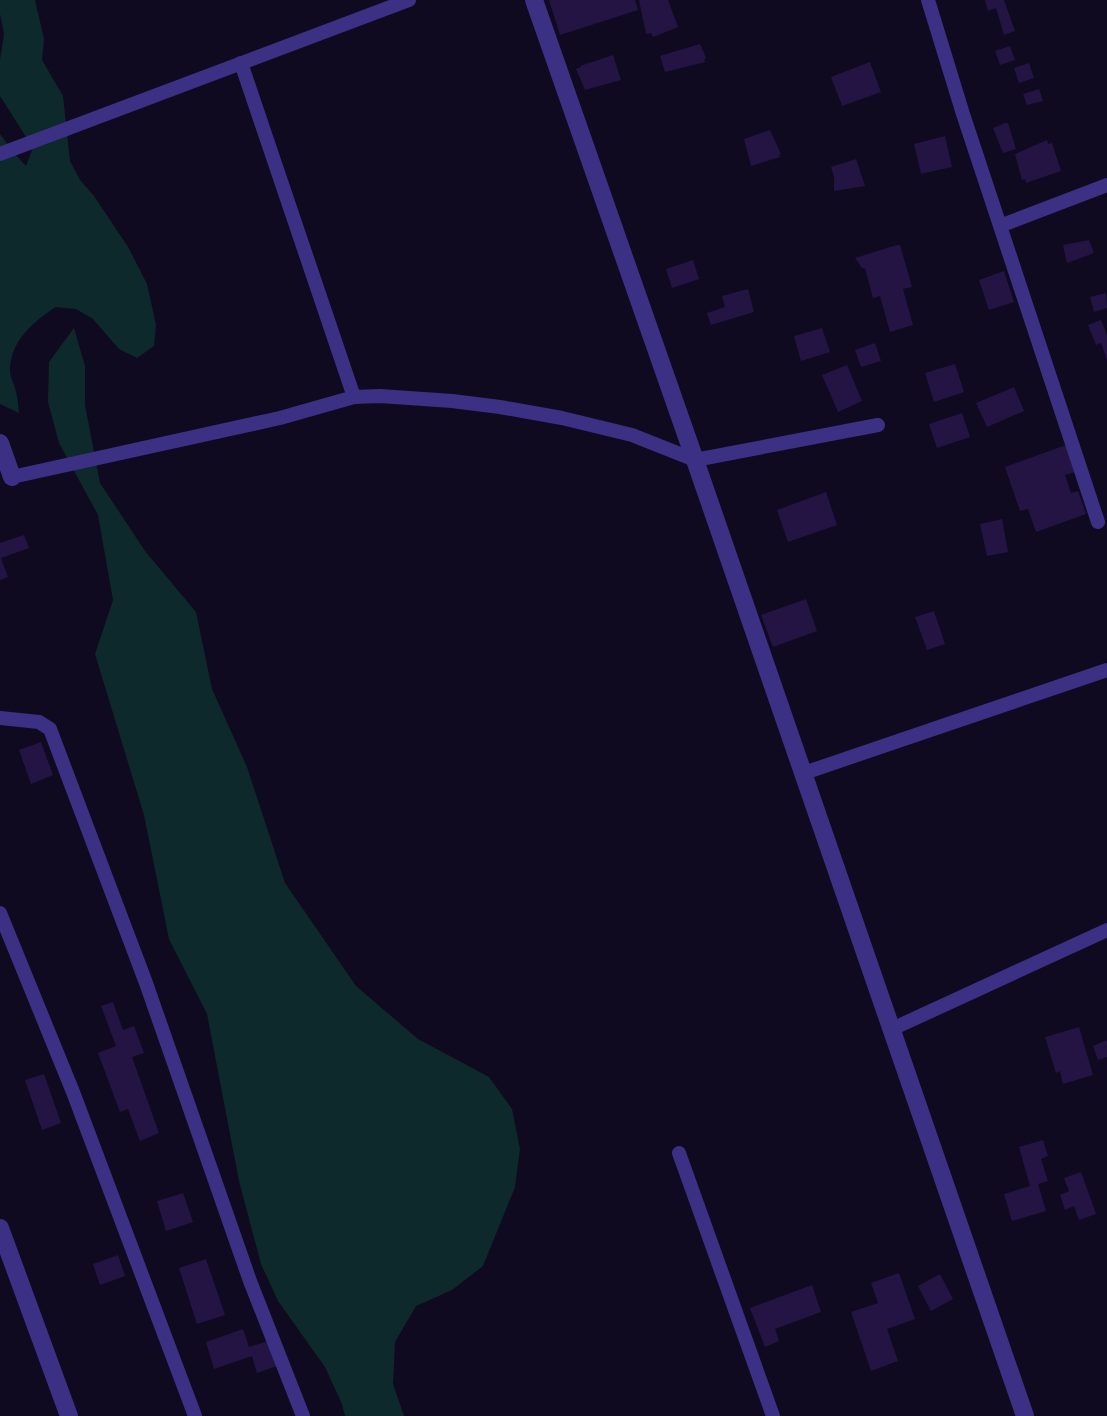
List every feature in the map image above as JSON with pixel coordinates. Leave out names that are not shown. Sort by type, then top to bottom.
[{"type":"street","points":[[534,0],[1025,1416]]},
{"type":"street","points":[[0,443],[12,477]]},
{"type":"street","points":[[0,1228],[69,1416]]},
{"type":"lane","points":[[0,154],[409,0]]},
{"type":"lane","points":[[928,0],[1098,522]]},
{"type":"lane","points":[[241,63],[354,397]]},
{"type":"lane","points":[[1000,226],[1107,185]]},
{"type":"lane","points":[[12,477],[280,418],[354,397],[452,401],[562,418],[632,435],[695,460],[878,425]]},
{"type":"lane","points":[[804,773],[1107,670]]},
{"type":"lane","points":[[0,718],[39,722],[50,729],[146,983],[250,1281],[303,1416]]},
{"type":"lane","points":[[0,913],[73,1092],[195,1416]]},
{"type":"lane","points":[[892,1029],[1107,930]]},
{"type":"lane","points":[[679,1153],[773,1416]]},
{"type":"green space","points":[[0,0],[35,0],[44,39],[42,60],[63,96],[70,161],[80,180],[128,247],[147,284],[156,325],[154,346],[137,358],[119,349],[93,319],[76,309],[56,307],[24,333],[14,350],[10,371],[19,413],[0,404],[0,134],[26,166],[33,148],[0,96],[0,60],[4,34]]},
{"type":"green space","points":[[74,328],[85,366],[85,405],[100,483],[145,551],[196,612],[212,689],[247,767],[285,883],[356,986],[418,1039],[489,1077],[512,1109],[520,1149],[515,1187],[483,1266],[452,1290],[416,1306],[395,1342],[393,1384],[404,1416],[345,1416],[325,1367],[278,1301],[261,1264],[239,1181],[207,1014],[169,939],[144,815],[95,654],[113,600],[98,515],[59,443],[48,402],[49,362]]},
{"type":"building","points":[[549,0],[635,0],[638,10],[560,35]]},
{"type":"building","points":[[639,0],[668,0],[678,27],[653,37],[651,33],[646,34]]},
{"type":"building","points":[[985,0],[1004,0],[1015,31],[1004,35],[996,8],[988,11]]},
{"type":"building","points":[[700,44],[705,62],[665,72],[660,56]]},
{"type":"building","points":[[1010,46],[1015,60],[1000,65],[995,51]]},
{"type":"building","points":[[613,55],[621,80],[585,90],[576,69]]},
{"type":"building","points":[[870,62],[881,92],[842,106],[831,77]]},
{"type":"building","points":[[1029,63],[1034,78],[1019,83],[1014,68]]},
{"type":"building","points":[[1039,89],[1043,101],[1027,105],[1023,94]]},
{"type":"building","points":[[1008,123],[1016,149],[1003,153],[993,128]]},
{"type":"building","points":[[770,130],[780,157],[751,166],[744,139]]},
{"type":"building","points":[[945,136],[952,167],[921,174],[914,144]]},
{"type":"building","points":[[1047,140],[1048,144],[1052,143],[1061,171],[1026,183],[1025,179],[1022,180],[1015,154]]},
{"type":"building","points":[[856,159],[865,186],[834,191],[831,167]]},
{"type":"building","points":[[1089,240],[1094,253],[1067,263],[1063,245]]},
{"type":"building","points":[[900,245],[912,287],[903,289],[913,325],[890,332],[880,296],[873,298],[865,268],[862,268],[855,258]]},
{"type":"building","points":[[693,260],[699,279],[672,288],[666,269]]},
{"type":"building","points":[[1004,271],[1014,302],[989,310],[979,280]]},
{"type":"building","points":[[748,289],[754,312],[711,325],[707,313],[725,307],[722,296]]},
{"type":"building","points":[[1106,293],[1107,308],[1094,312],[1090,297]]},
{"type":"building","points":[[1101,320],[1107,335],[1107,360],[1101,343],[1096,345],[1088,325]]},
{"type":"building","points":[[822,328],[830,352],[801,361],[794,336]]},
{"type":"building","points":[[875,343],[881,361],[861,367],[855,350]]},
{"type":"building","points":[[955,364],[964,392],[934,402],[925,373]]},
{"type":"building","points":[[847,365],[862,401],[838,412],[822,375]]},
{"type":"building","points":[[1014,387],[1024,411],[987,427],[976,403]]},
{"type":"building","points":[[962,413],[970,437],[937,448],[929,424]]},
{"type":"building","points":[[1066,445],[1075,472],[1065,475],[1071,493],[1078,491],[1086,514],[1036,532],[1028,509],[1020,511],[1005,467]]},
{"type":"building","points":[[826,492],[837,525],[788,542],[777,510]]},
{"type":"building","points":[[1002,519],[1008,552],[987,556],[980,524]]},
{"type":"building","points":[[24,535],[29,548],[1,558],[8,577],[0,580],[0,543]]},
{"type":"building","points":[[806,599],[817,631],[773,647],[761,615]]},
{"type":"building","points":[[934,611],[945,644],[927,650],[915,617]]},
{"type":"building","points":[[41,742],[53,775],[31,784],[19,750]]},
{"type":"building","points":[[113,1002],[123,1030],[134,1026],[144,1053],[132,1057],[159,1133],[140,1141],[128,1109],[120,1112],[98,1053],[116,1046],[101,1006]]},
{"type":"building","points":[[1079,1027],[1093,1075],[1063,1084],[1060,1071],[1056,1073],[1045,1037]]},
{"type":"building","points":[[1107,1040],[1107,1057],[1098,1060],[1093,1046]]},
{"type":"building","points":[[44,1074],[61,1123],[42,1130],[25,1080]]},
{"type":"building","points":[[1043,1140],[1048,1156],[1041,1159],[1048,1181],[1038,1184],[1046,1211],[1012,1221],[1004,1194],[1030,1186],[1019,1147]]},
{"type":"building","points":[[1081,1172],[1096,1214],[1079,1220],[1074,1206],[1065,1210],[1060,1195],[1069,1191],[1064,1178]]},
{"type":"building","points":[[183,1193],[193,1222],[166,1231],[157,1201]]},
{"type":"building","points":[[118,1255],[125,1276],[100,1285],[93,1264]]},
{"type":"building","points":[[206,1259],[225,1315],[197,1324],[179,1268]]},
{"type":"building","points":[[899,1273],[915,1319],[887,1329],[898,1361],[871,1371],[851,1312],[878,1303],[871,1283]]},
{"type":"building","points":[[940,1274],[953,1299],[931,1311],[918,1286]]},
{"type":"building","points":[[812,1285],[821,1312],[775,1329],[779,1341],[765,1347],[750,1308]]},
{"type":"building","points":[[243,1329],[249,1347],[268,1341],[277,1366],[257,1373],[252,1356],[214,1369],[206,1342]]}]
